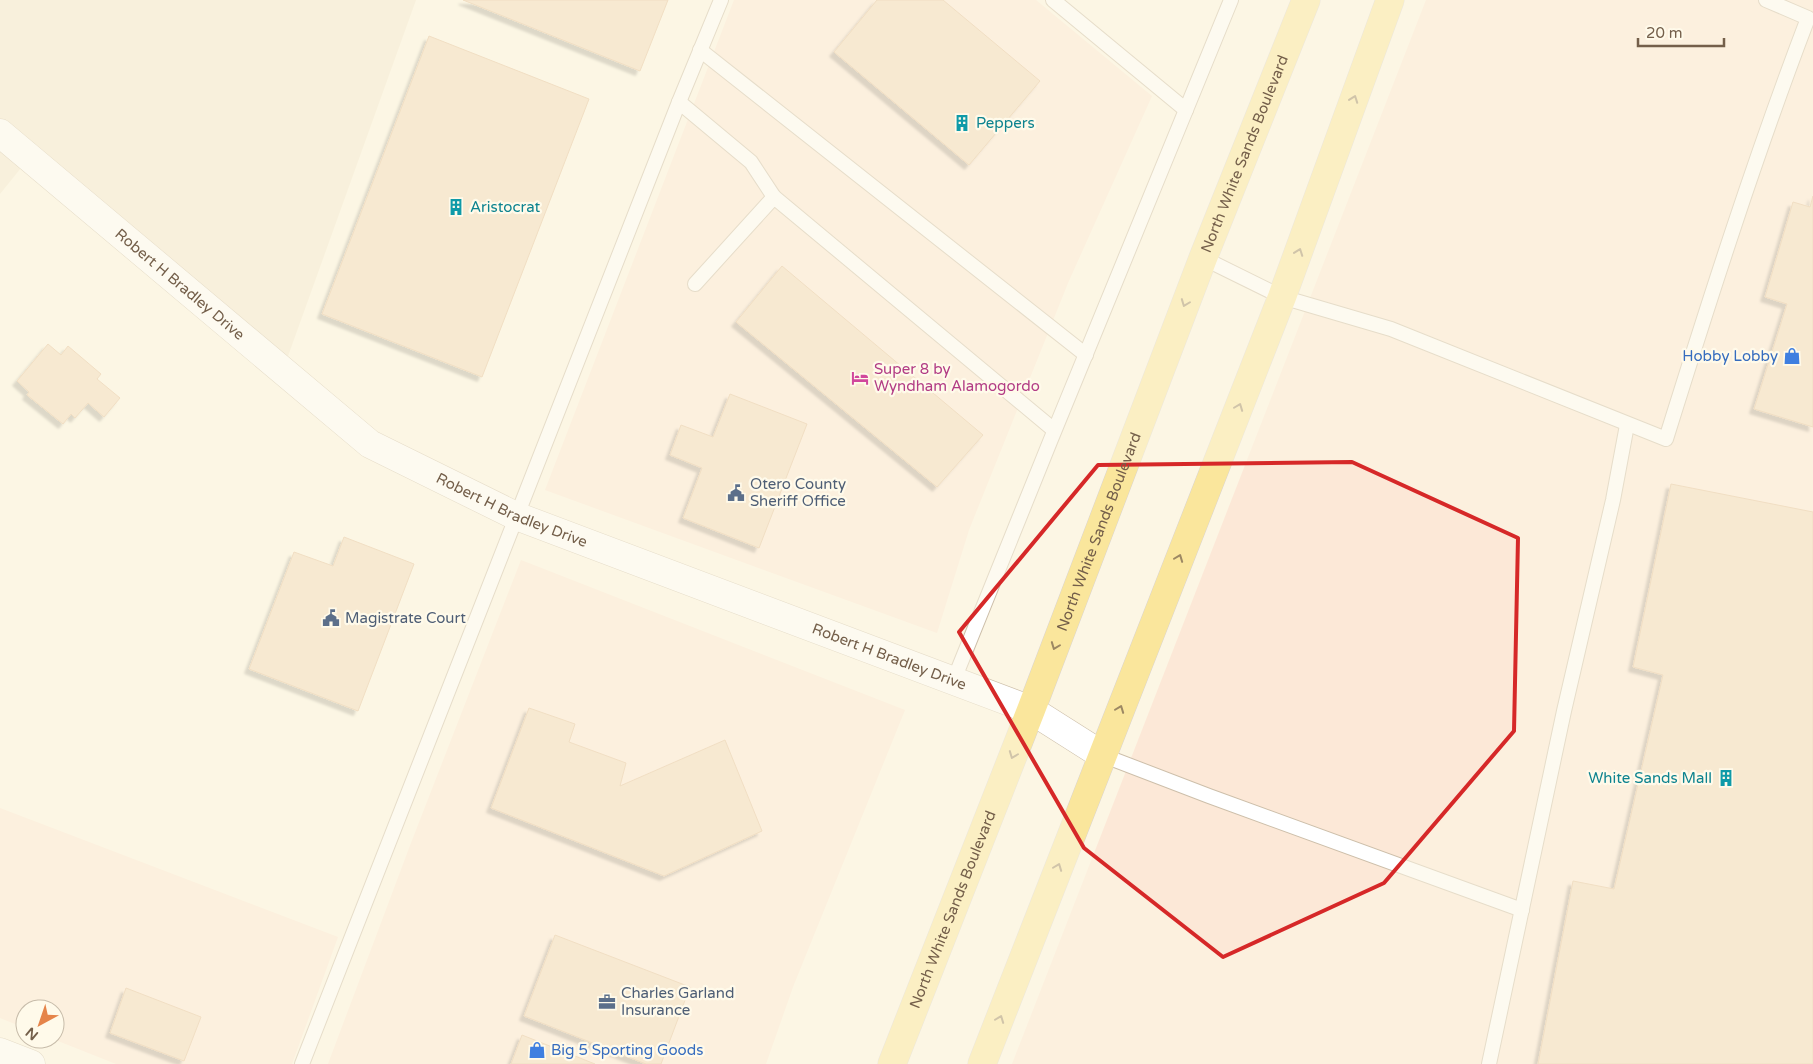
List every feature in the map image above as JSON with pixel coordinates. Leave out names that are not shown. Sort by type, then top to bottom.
[{"type":"main road","name":"North White Sands Boulevard","points":[[892,1064],[1031,710],[1203,258],[1306,0]]},
{"type":"main road","points":[[982,1064],[1282,297],[1390,0]]},
{"type":"street","name":"Robert H Bradley Drive","points":[[0,132],[370,444],[516,516],[1031,710],[1102,755]]},
{"type":"street","points":[[0,1052],[32,1064]]},
{"type":"lane","points":[[302,1064],[679,102],[721,0]]},
{"type":"lane","points":[[1053,0],[1186,110]]},
{"type":"lane","points":[[953,682],[1054,430],[1231,0]]},
{"type":"lane","points":[[1203,258],[1282,297],[1391,329],[1666,439],[1746,186],[1808,18],[1766,0]]},
{"type":"lane","points":[[700,50],[1086,355]]},
{"type":"lane","points":[[679,102],[752,162],[774,197],[1054,430]]},
{"type":"lane","points":[[695,284],[774,197]]},
{"type":"lane","points":[[1488,1064],[1627,425]]},
{"type":"lane","points":[[1102,755],[1208,796],[1522,910]]},
{"type":"highlighted area","points":[[1352,462],[1518,538],[1514,731],[1384,883],[1223,957],[1084,848],[959,632],[1098,465]]},
{"type":"shaded area","points":[[0,0],[416,0],[283,370],[29,158],[0,194]]},
{"type":"shaded area","points":[[734,0],[1036,0],[1152,96],[1068,283],[969,530],[937,633],[545,490]]},
{"type":"shaded area","name":"White Sands Mall","points":[[1426,0],[1813,0],[1813,1064],[1012,1064]]},
{"type":"shaded area","points":[[521,560],[905,710],[793,987],[766,1064],[328,1064],[411,843]]},
{"type":"shaded area","points":[[0,808],[338,937],[292,1064],[116,1064],[65,1044],[65,999],[15,999],[15,1024],[0,1018]]},
{"type":"building","points":[[463,0],[668,0],[640,71]]},
{"type":"building","name":"Peppers","points":[[877,0],[943,0],[1040,81],[969,165],[834,52]]},
{"type":"building","name":"Aristocrat","points":[[429,36],[589,99],[482,377],[322,314]]},
{"type":"building","name":"Hobby Lobby","points":[[1813,196],[1813,427],[1754,409],[1787,304],[1765,297],[1793,202],[1810,207]]},
{"type":"building","name":"Super 8 by Wyndham Alamogordo","points":[[782,266],[983,435],[937,487],[736,322]]},
{"type":"building","points":[[48,344],[61,355],[68,346],[101,374],[97,379],[120,398],[104,417],[88,403],[75,418],[71,414],[63,424],[27,395],[29,392],[17,381]]},
{"type":"building","name":"Otero County Sheriff Office","points":[[730,394],[807,424],[759,548],[683,518],[702,468],[670,455],[681,425],[713,437]]},
{"type":"building","name":"White Sands Mall","points":[[1671,484],[1813,512],[1813,1064],[1538,1064],[1573,881],[1614,889],[1663,675],[1633,667]]},
{"type":"building","name":"Magistrate Court","points":[[344,537],[414,564],[358,711],[249,669],[294,552],[333,566]]},
{"type":"building","points":[[529,708],[575,724],[569,742],[626,763],[620,786],[725,740],[762,831],[664,876],[491,808]]},
{"type":"building","name":"Charles Garland Insurance","points":[[555,935],[690,987],[661,1064],[646,1064],[524,1016]]},
{"type":"building","points":[[126,988],[201,1017],[184,1061],[110,1033]]},
{"type":"building","name":"Big 5 Sporting Goods","points":[[522,1035],[595,1064],[511,1064]]},
{"type":"place","name":"Peppers","points":[[962,123]]},
{"type":"place","name":"Aristocrat","points":[[456,207]]},
{"type":"place","name":"Hobby Lobby","points":[[1792,356]]},
{"type":"place","name":"Super 8 by Wyndham Alamogordo","points":[[860,378]]},
{"type":"place","name":"Otero County Sheriff Office","points":[[736,493]]},
{"type":"place","name":"Magistrate Court","points":[[331,618]]},
{"type":"place","name":"White Sands Mall","points":[[1726,778]]},
{"type":"place","name":"Charles Garland Insurance","points":[[607,1002]]},
{"type":"place","name":"Big 5 Sporting Goods","points":[[537,1050]]}]
